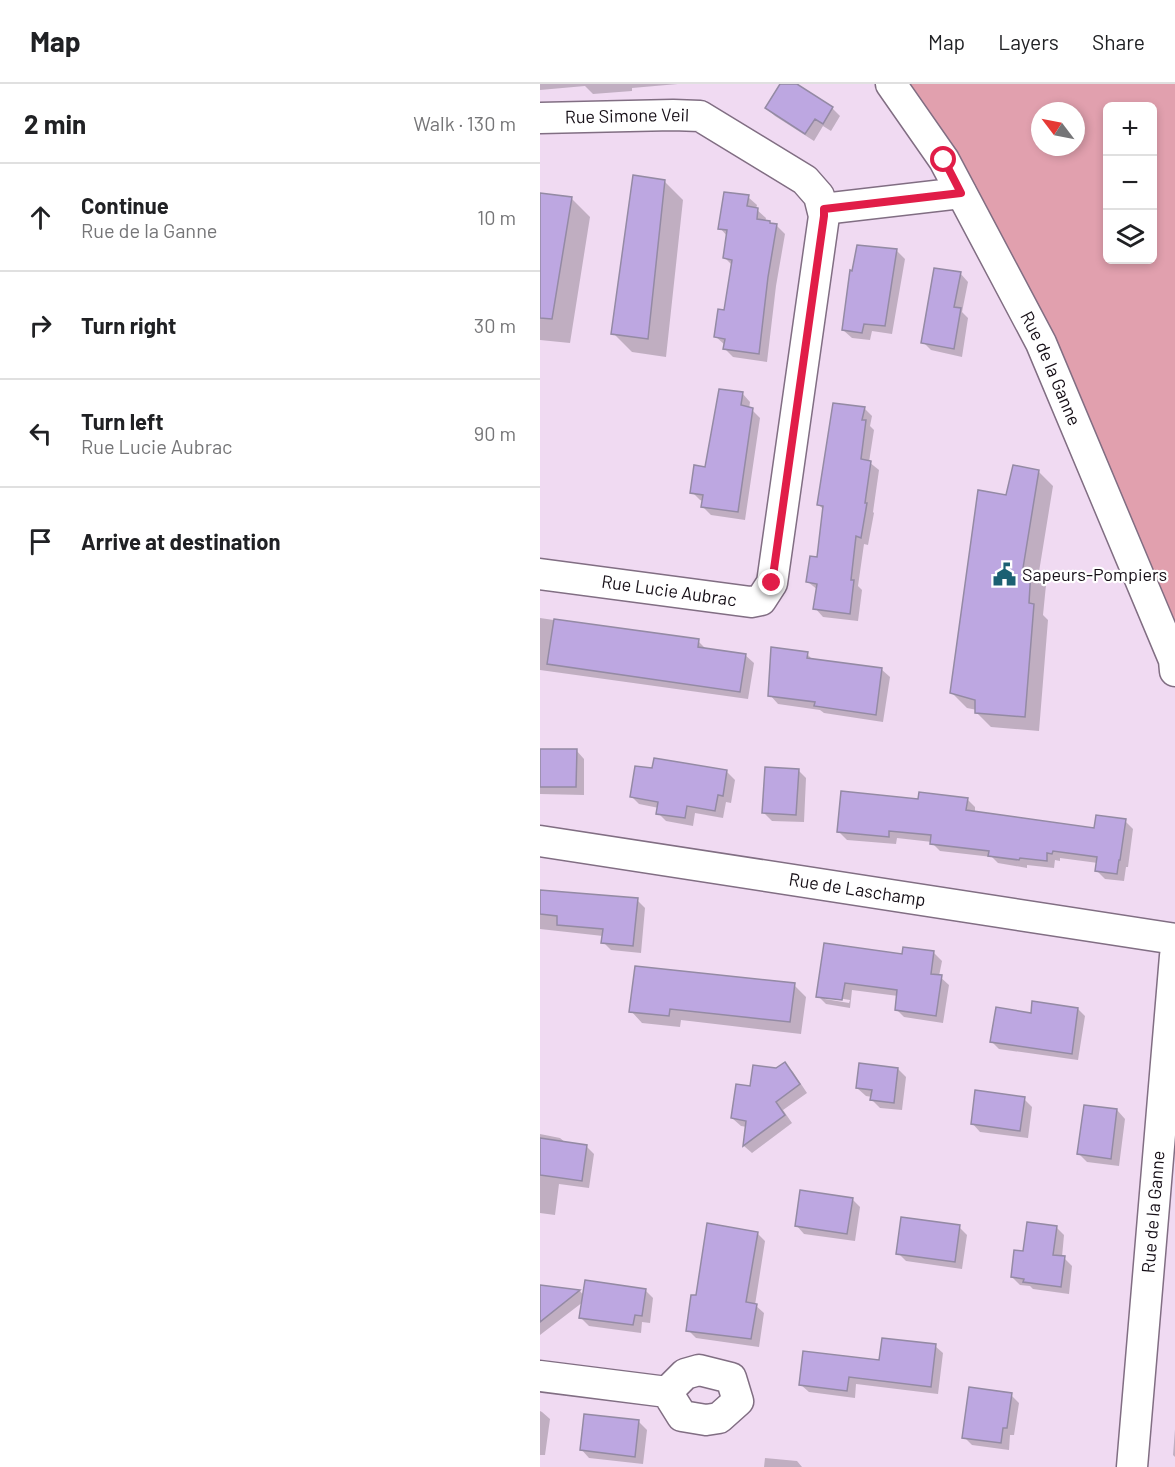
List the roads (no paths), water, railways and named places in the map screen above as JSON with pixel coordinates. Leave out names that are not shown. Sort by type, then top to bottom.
[{"type":"street","name":"Rue de la Ganne","points":[[891,84],[944,160],[1041,343],[1174,660],[1175,671]]},
{"type":"street","name":"Rue Simone Veil","points":[[540,118],[700,116],[805,180],[819,196],[824,209]]},
{"type":"street","points":[[824,209],[961,193]]},
{"type":"street","name":"Rue Lucie Aubrac","points":[[540,574],[751,602],[761,600],[772,583],[824,209]]},
{"type":"street","name":"Rue de Laschamp","points":[[540,841],[1175,939]]},
{"type":"street","name":"Rue de la Ganne","points":[[1132,1467],[1175,956]]},
{"type":"street","points":[[540,1376],[667,1392]]},
{"type":"place","name":"Sapeurs-Pompiers","points":[[1004,575]]}]
